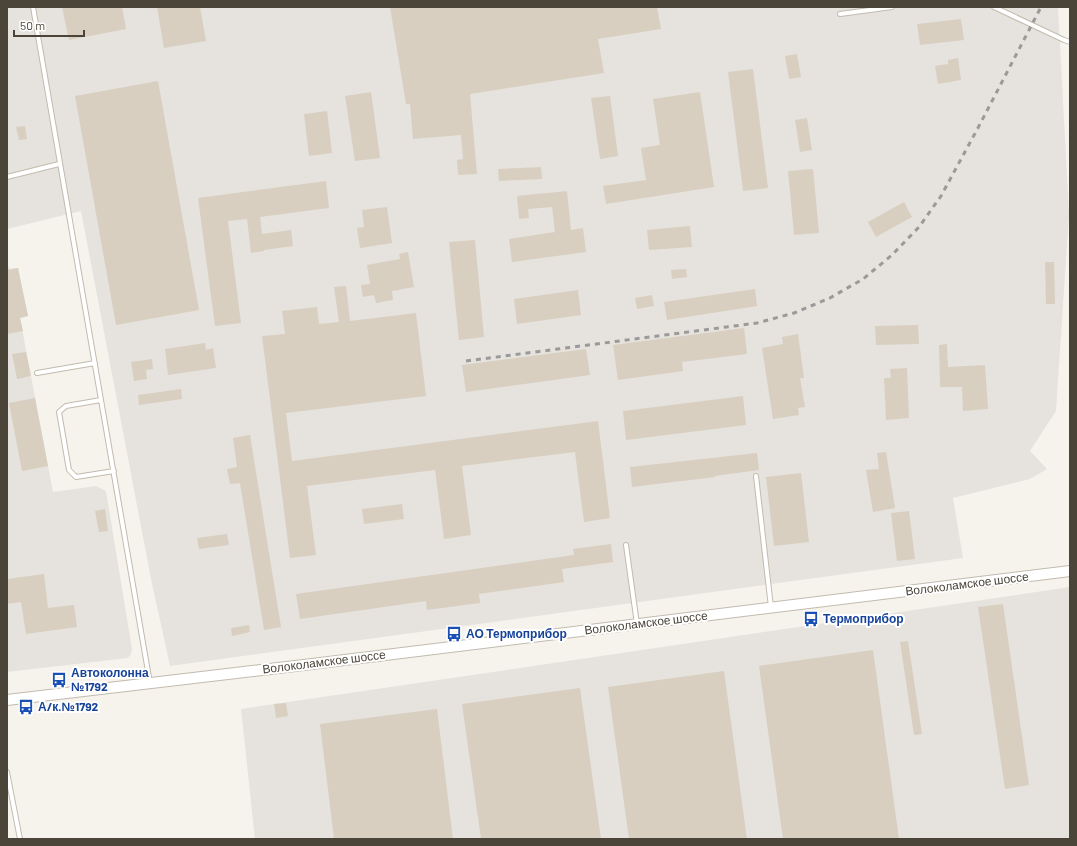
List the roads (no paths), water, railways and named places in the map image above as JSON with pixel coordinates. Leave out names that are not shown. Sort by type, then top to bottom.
[{"type":"street","name":"Волоколамское шоссе","points":[[7,700],[1070,571]]},
{"type":"lane","points":[[33,7],[150,683]]},
{"type":"lane","points":[[840,14],[892,7]]},
{"type":"lane","points":[[994,7],[1070,42]]},
{"type":"lane","points":[[7,177],[59,164]]},
{"type":"lane","points":[[37,373],[95,362]]},
{"type":"lane","points":[[101,400],[66,406],[59,412],[70,470],[76,477],[114,471]]},
{"type":"lane","points":[[756,476],[772,608]]},
{"type":"lane","points":[[626,545],[637,624]]},
{"type":"lane","points":[[7,772],[20,839]]},
{"type":"railway","points":[[466,361],[757,323],[794,313],[830,298],[863,279],[892,255],[919,227],[941,196],[1041,7]]},
{"type":"place","name":"Термоприбор","points":[[811,619]]},
{"type":"place","name":"АО Термоприбор","points":[[454,634]]},
{"type":"place","name":"Автоколонна №1792","points":[[59,680]]},
{"type":"place","name":"А/к.№1792","points":[[26,707]]}]
